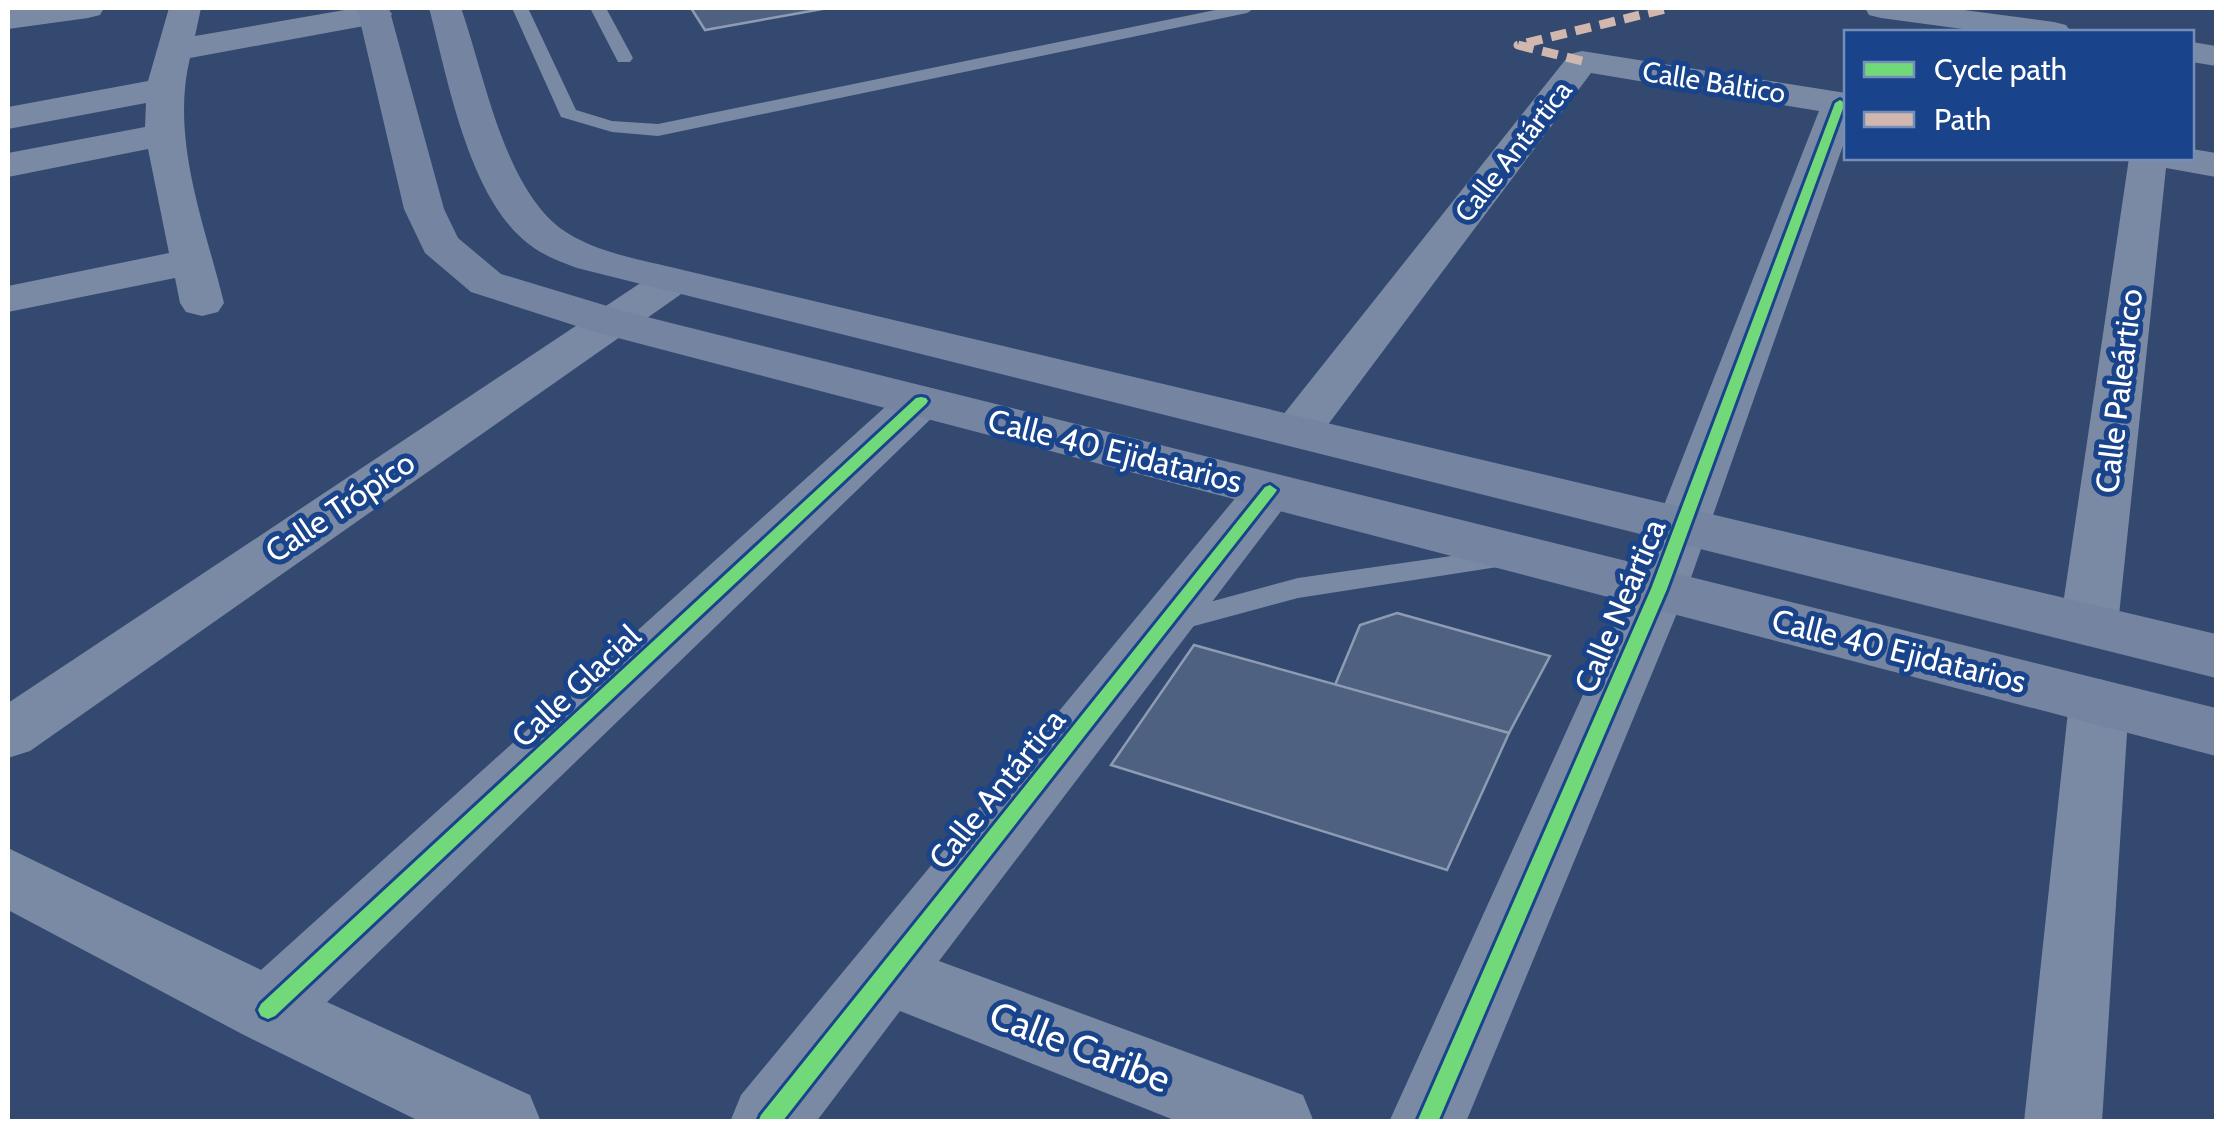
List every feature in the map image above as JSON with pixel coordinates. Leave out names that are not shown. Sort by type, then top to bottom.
[{"type":"main road","name":"Calle 40 Ejidatarios","points":[[445,8],[498,172],[521,210],[545,237],[588,256],[672,281],[2216,656]]},
{"type":"main road","name":"Calle 40 Ejidatarios","points":[[374,11],[424,208],[440,244],[486,282],[611,322],[2216,732]]},
{"type":"street","points":[[8,20],[88,8]]},
{"type":"street","points":[[8,299],[198,282],[164,135],[164,89],[184,8]]},
{"type":"street","points":[[1881,8],[2040,30]]},
{"type":"street","points":[[174,50],[374,11]]},
{"type":"street","name":"Calle Báltico","points":[[1582,61],[1843,104]]},
{"type":"street","name":"Calle Antártica","points":[[1298,431],[1582,61]]},
{"type":"street","points":[[8,118],[164,89]]},
{"type":"street","name":"Calle Neártica","points":[[1427,1122],[1659,589],[1843,104]]},
{"type":"street","points":[[8,165],[164,135]]},
{"type":"street","name":"Calle Paleártico","points":[[2090,625],[2148,160]]},
{"type":"street","points":[[2185,160],[2216,165]]},
{"type":"street","name":"Calle Trópico","points":[[8,734],[672,281]]},
{"type":"street","name":"Calle Glacial","points":[[268,1010],[921,401]]},
{"type":"street","name":"Calle Antártica","points":[[768,1122],[1270,490]]},
{"type":"street","points":[[2063,1122],[2099,702]]},
{"type":"street","points":[[8,877],[268,1010],[504,1122]]},
{"type":"street","name":"Calle Caribe","points":[[885,973],[1276,1122]]},
{"type":"lane","points":[[520,8],[568,113],[599,127],[658,130],[1247,8]]},
{"type":"lane","points":[[598,8],[624,58]]},
{"type":"lane","points":[[1165,624],[1298,588],[1525,555]]},
{"type":"building","points":[[691,8],[828,8],[705,30]]},
{"type":"building","points":[[1397,613],[1550,656],[1509,733],[1335,685],[1360,625]]},
{"type":"building","points":[[1194,645],[1509,733],[1447,870],[1111,765]]},
{"type":"marked path","points":[[1582,61],[1518,45],[1669,8]]},
{"type":"cycle path","points":[[1427,1122],[1659,589],[1840,103]]},
{"type":"cycle path","points":[[268,1010],[921,401]]},
{"type":"cycle path","points":[[768,1122],[1270,490]]}]
